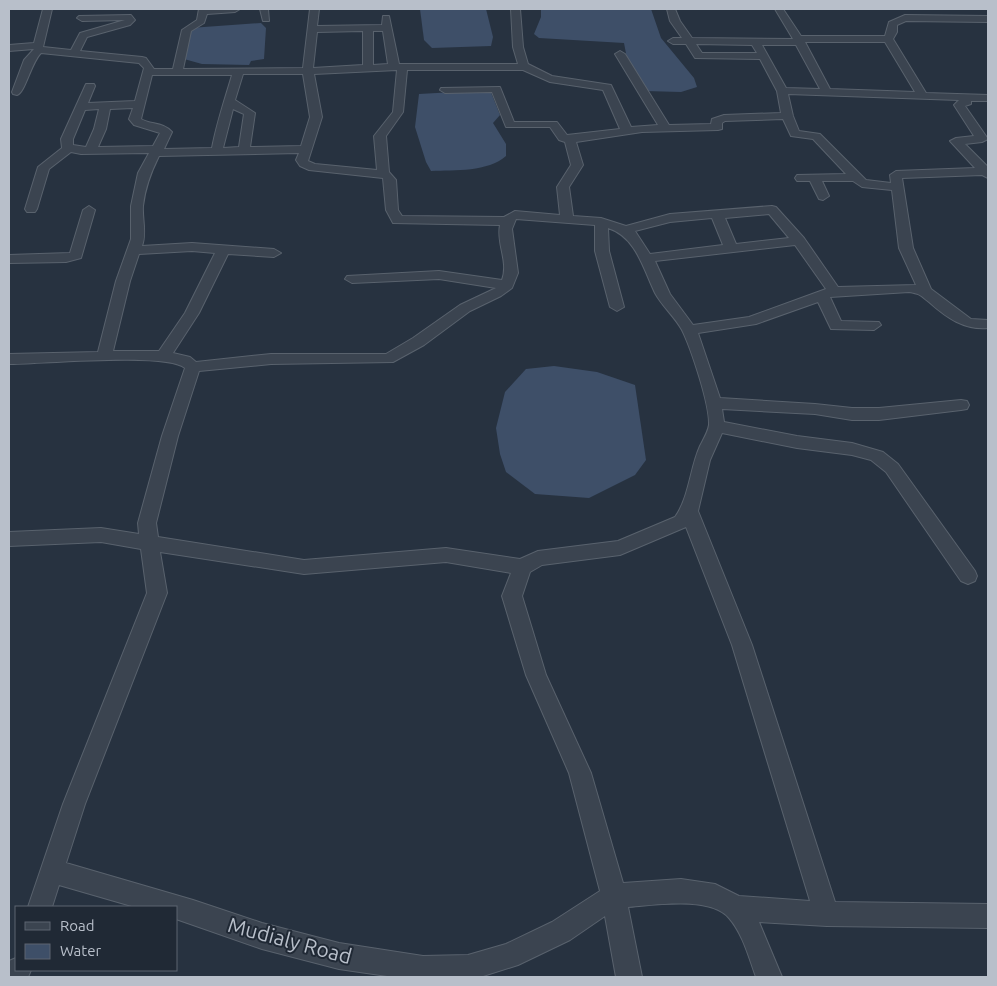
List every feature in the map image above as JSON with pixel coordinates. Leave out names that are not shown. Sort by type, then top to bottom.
[{"type":"street","points":[[17,92],[29,60],[39,48],[47,9]]},
{"type":"street","points":[[177,73],[188,30],[201,21],[203,10],[235,9]]},
{"type":"street","points":[[264,9],[266,19]]},
{"type":"street","points":[[9,539],[101,535],[304,567],[446,555],[522,567],[538,558],[620,548],[681,522],[689,511],[702,460],[717,426],[713,403],[710,389],[689,330],[663,294],[639,245],[625,230],[601,222],[568,218],[515,215],[506,221],[398,220],[393,213],[389,178],[383,173],[307,165],[302,160],[316,117],[310,73],[308,71],[314,9]]},
{"type":"street","points":[[516,9],[518,47],[523,66]]},
{"type":"street","points":[[671,9],[675,20],[699,56],[763,56]]},
{"type":"street","points":[[779,9],[799,40],[826,91]]},
{"type":"street","points":[[74,53],[83,35],[127,23],[130,20],[131,13],[82,18]]},
{"type":"street","points":[[383,173],[380,136],[398,112],[398,67],[386,17]]},
{"type":"street","points":[[888,39],[896,17],[988,19]]},
{"type":"street","points":[[311,29],[388,28]]},
{"type":"street","points":[[368,29],[370,52],[368,68]]},
{"type":"street","points":[[673,41],[756,42],[888,39]]},
{"type":"street","points":[[888,39],[923,97]]},
{"type":"street","points":[[756,42],[782,91],[787,116],[795,134],[816,136],[862,183],[898,187]]},
{"type":"street","points":[[9,48],[39,48],[140,59],[148,66],[135,119],[138,123],[158,127],[166,132],[144,173],[139,189],[136,224],[138,238],[123,281],[105,355]]},
{"type":"street","points":[[620,54],[665,128]]},
{"type":"street","points":[[148,72],[238,73],[398,67],[437,69],[523,66],[550,79],[607,87],[628,130]]},
{"type":"street","points":[[217,151],[224,116],[230,103],[238,73]]},
{"type":"street","points":[[68,148],[66,144],[67,139],[90,86]]},
{"type":"street","points":[[445,90],[496,89],[510,125],[553,124],[563,138],[570,139],[628,130],[718,126],[716,121],[724,118],[787,116]]},
{"type":"street","points":[[782,91],[988,98]]},
{"type":"street","points":[[963,98],[967,102],[959,105],[982,139],[956,141],[987,172]]},
{"type":"street","points":[[230,103],[250,113],[244,150]]},
{"type":"street","points":[[82,107],[139,104]]},
{"type":"street","points":[[91,150],[100,129],[105,106]]},
{"type":"street","points":[[568,218],[563,187],[577,165],[570,139]]},
{"type":"street","points":[[31,209],[44,167],[68,148],[157,151],[306,149]]},
{"type":"street","points":[[987,172],[896,175],[906,248],[925,290],[935,303],[950,310],[968,324],[988,324]]},
{"type":"street","points":[[801,178],[855,177]]},
{"type":"street","points":[[814,178],[823,196]]},
{"type":"street","points":[[9,258],[66,258],[76,255],[89,210]]},
{"type":"street","points":[[625,230],[670,218],[772,210],[799,241],[828,293],[836,326],[874,325]]},
{"type":"street","points":[[717,214],[731,248]]},
{"type":"street","points":[[9,359],[105,355],[163,356],[185,360],[193,367],[270,359],[388,359],[402,353],[464,308],[480,299],[497,293],[507,285],[512,272],[505,226],[506,221]]},
{"type":"street","points":[[601,222],[602,251],[617,307]]},
{"type":"street","points":[[646,258],[799,241]]},
{"type":"street","points":[[134,250],[224,248],[274,253]]},
{"type":"street","points":[[163,356],[192,313],[224,248]]},
{"type":"street","points":[[352,279],[439,275],[507,285]]},
{"type":"street","points":[[689,330],[751,321],[828,293],[909,288],[925,290]]},
{"type":"street","points":[[40,906],[74,804],[139,643],[157,593],[147,523],[170,436],[193,367]]},
{"type":"street","points":[[713,403],[861,414],[961,405]]},
{"type":"street","points":[[717,426],[797,442],[852,449],[877,456],[892,468],[934,525],[968,576]]},
{"type":"street","points":[[689,511],[742,645],[827,914]]},
{"type":"street","points":[[522,567],[512,596],[522,635],[536,676],[580,773],[614,896],[630,977]]},
{"type":"street","name":"Mudialy Road","points":[[53,871],[173,906]]},
{"type":"street","name":"Mudialy Road","points":[[178,908],[262,936],[339,956],[422,973],[468,968],[509,956],[561,931],[614,896],[681,891],[716,896],[737,908]]},
{"type":"street","points":[[737,908],[827,914],[988,916]]},
{"type":"street","points":[[737,908],[754,937],[769,977]]},
{"type":"water","points":[[420,9],[486,9],[493,37],[491,46],[432,48],[424,40]]},
{"type":"water","points":[[541,9],[651,9],[661,38],[694,78],[697,87],[681,92],[645,91],[629,69],[624,43],[539,38],[534,34],[541,17]]},
{"type":"water","points":[[261,23],[266,28],[264,59],[251,61],[249,65],[202,64],[184,59],[190,28]]},
{"type":"water","points":[[490,90],[500,115],[493,123],[506,144],[506,156],[481,168],[431,171],[426,162],[415,127],[419,94]]},
{"type":"water","points":[[554,366],[597,372],[635,385],[646,460],[635,475],[589,498],[535,494],[506,472],[500,454],[496,428],[505,392],[526,369]]}]
